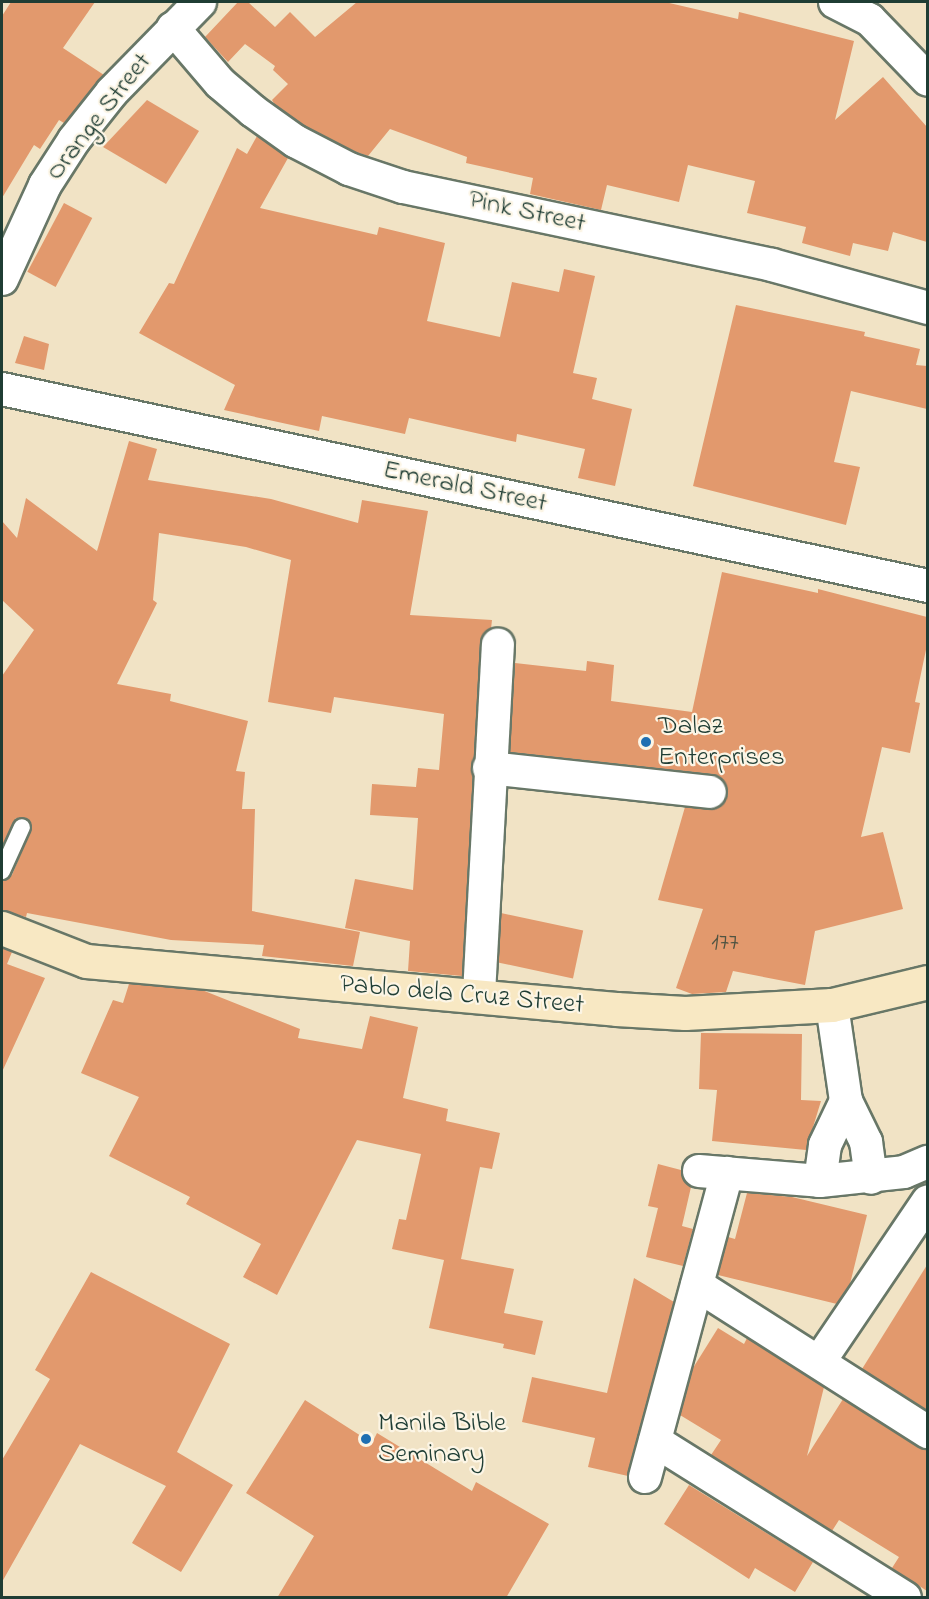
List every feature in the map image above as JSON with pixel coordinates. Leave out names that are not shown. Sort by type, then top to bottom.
[{"type":"street","name":"Orange Street","points":[[2,279],[45,185],[74,141],[112,92],[200,2]]},
{"type":"street","points":[[835,2],[870,21],[927,80]]},
{"type":"street","name":"Pink Street","points":[[173,28],[220,83],[253,111],[296,141],[349,169],[403,187],[772,266],[927,308]]},
{"type":"street","name":"Emerald Street","points":[[2,389],[927,586]]},
{"type":"street","points":[[479,994],[489,768],[498,645]]},
{"type":"street","points":[[489,768],[710,792]]},
{"type":"street","name":"Pablo dela Cruz Street","points":[[2,928],[86,961],[685,1013],[832,1005],[927,982]]},
{"type":"street","points":[[832,1005],[846,1101],[866,1142],[871,1178]]},
{"type":"street","points":[[820,1181],[825,1145],[846,1101]]},
{"type":"street","points":[[645,1477],[697,1285],[713,1172],[820,1181],[871,1178],[904,1172],[927,1162]]},
{"type":"street","points":[[819,1362],[927,1201]]},
{"type":"street","points":[[697,1285],[927,1432]]},
{"type":"street","points":[[655,1441],[905,1598]]},
{"type":"lane","points":[[2,871],[22,827]]},
{"type":"building","points":[[11,2],[95,2],[63,48],[104,75],[64,123],[59,120],[40,149],[34,145],[2,198],[2,16]]},
{"type":"building","points":[[238,2],[248,2],[275,27],[290,12],[315,37],[357,2],[665,2],[738,19],[739,12],[854,41],[835,120],[883,77],[927,127],[927,242],[893,232],[888,251],[853,243],[850,256],[802,243],[806,227],[747,213],[755,181],[688,165],[679,202],[607,185],[601,210],[530,194],[533,178],[466,163],[467,157],[390,129],[368,156],[356,152],[304,126],[275,105],[272,100],[288,84],[273,70],[275,66],[245,44],[228,62],[205,37]]},
{"type":"building","points":[[147,100],[199,131],[166,184],[103,147]]},
{"type":"building","points":[[257,136],[288,158],[260,208],[377,235],[379,227],[445,243],[427,321],[500,337],[512,282],[559,292],[564,269],[595,276],[573,373],[597,378],[592,399],[632,409],[615,486],[578,478],[585,449],[517,434],[516,442],[409,418],[405,434],[322,416],[319,431],[224,410],[235,385],[139,333],[169,283],[174,284],[237,148],[247,154]]},
{"type":"building","points":[[64,203],[92,218],[56,287],[27,272]]},
{"type":"building","points":[[736,305],[865,332],[864,336],[920,349],[916,365],[927,366],[927,409],[851,391],[834,462],[860,467],[846,525],[693,486]]},
{"type":"building","points":[[24,336],[49,344],[44,370],[15,363]]},
{"type":"building","points":[[129,441],[157,449],[148,480],[271,499],[358,523],[362,500],[428,511],[410,615],[492,620],[491,629],[480,644],[462,976],[408,971],[410,941],[345,928],[355,879],[413,890],[418,818],[370,815],[372,784],[416,787],[418,768],[439,770],[444,714],[334,697],[331,713],[268,702],[291,560],[246,547],[159,533],[153,600],[157,603],[117,684],[171,694],[170,701],[248,721],[236,771],[245,772],[242,809],[255,809],[252,911],[360,932],[353,966],[262,956],[264,945],[171,940],[27,913],[26,917],[2,910],[2,881],[12,875],[32,827],[27,818],[16,818],[2,847],[2,676],[34,630],[2,600],[2,521],[17,538],[26,498],[97,551]]},
{"type":"building","points":[[722,572],[818,593],[818,589],[927,617],[927,645],[915,702],[920,703],[910,753],[882,747],[861,837],[883,832],[903,909],[815,931],[805,985],[733,971],[726,992],[692,994],[676,988],[703,909],[658,900],[685,807],[718,808],[728,795],[726,784],[712,774],[510,752],[515,663],[586,671],[587,661],[614,665],[611,701],[692,712]]},
{"type":"building","points":[[501,913],[583,930],[573,978],[491,961]]},
{"type":"building","points":[[2,948],[12,952],[7,964],[45,978],[2,1072]]},
{"type":"building","points":[[129,984],[202,990],[300,1029],[298,1038],[362,1049],[370,1016],[418,1027],[403,1098],[448,1109],[446,1121],[500,1133],[492,1169],[480,1167],[461,1259],[514,1269],[504,1313],[543,1321],[535,1355],[503,1348],[504,1344],[429,1328],[444,1260],[392,1249],[399,1219],[406,1220],[421,1154],[357,1140],[277,1295],[243,1277],[261,1244],[186,1204],[190,1197],[109,1156],[139,1097],[81,1073],[113,1000],[123,1003]]},
{"type":"building","points":[[701,1033],[802,1034],[801,1100],[821,1101],[806,1150],[712,1141],[717,1090],[699,1089]]},
{"type":"building","points":[[658,1164],[681,1170],[683,1179],[691,1187],[682,1226],[693,1229],[683,1266],[646,1257],[658,1208],[648,1206]]},
{"type":"building","points":[[747,1193],[792,1197],[867,1215],[850,1284],[837,1304],[718,1275],[728,1237],[735,1239]]},
{"type":"building","points":[[927,1265],[927,1410],[862,1369]]},
{"type":"building","points":[[91,1272],[230,1344],[177,1452],[233,1485],[181,1572],[132,1543],[166,1486],[80,1444],[2,1582],[2,1460],[50,1379],[35,1370]]},
{"type":"building","points":[[634,1278],[674,1302],[628,1476],[588,1467],[595,1438],[522,1422],[532,1377],[607,1393]]},
{"type":"building","points":[[718,1328],[744,1344],[747,1338],[824,1387],[807,1456],[843,1399],[927,1450],[927,1591],[892,1568],[899,1557],[839,1520],[832,1531],[711,1455],[721,1440],[680,1415],[693,1368]]},
{"type":"building","points":[[305,1400],[372,1443],[377,1433],[472,1491],[476,1482],[549,1524],[506,1598],[277,1598],[314,1536],[246,1493]]},
{"type":"building","points":[[689,1485],[813,1562],[795,1592],[755,1568],[749,1579],[664,1524]]},
{"type":"place","name":"Dalaz Enterprises","points":[[646,742]]},
{"type":"place","name":"Manila Bible Seminary","points":[[366,1439]]}]
